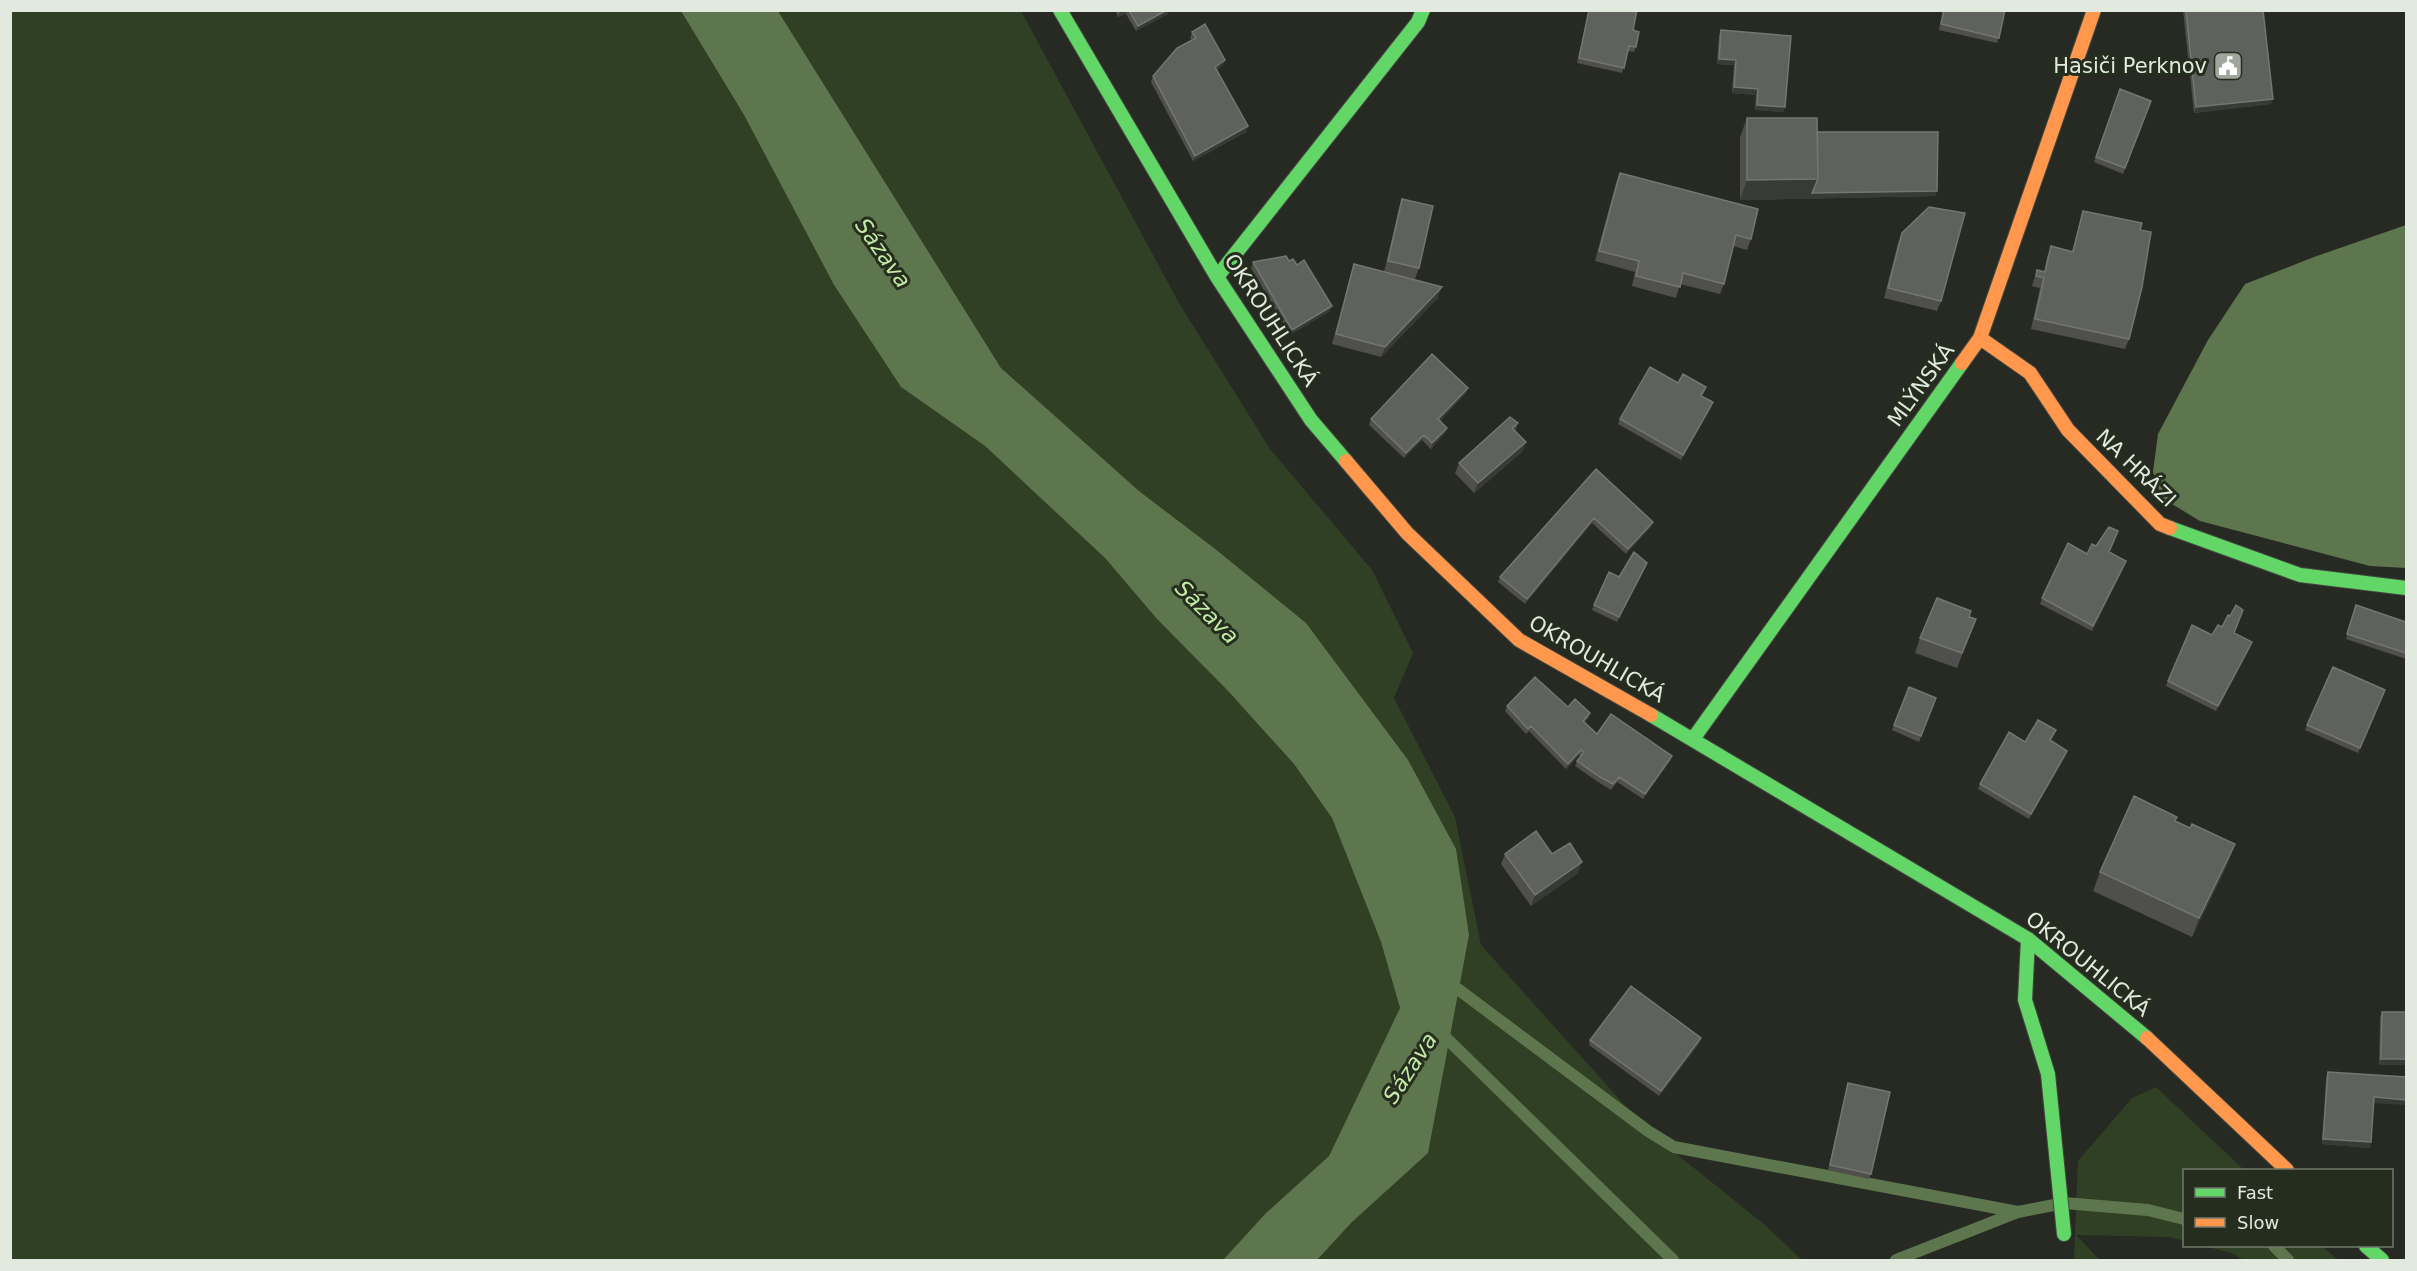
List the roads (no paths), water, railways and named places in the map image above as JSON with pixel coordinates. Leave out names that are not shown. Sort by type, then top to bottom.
[{"type":"street","name":"OKROUHLICKÁ","points":[[1060,10],[1216,278],[1311,420],[1407,533],[1519,640],[1694,739],[2028,939],[2130,1022],[2286,1169]]},
{"type":"street","points":[[1216,278],[1418,22],[1423,10]]},
{"type":"street","name":"MLÝNSKÁ","points":[[1694,739],[1980,338],[2094,10]]},
{"type":"street","name":"NA HRÁZI","points":[[1980,338],[2030,373],[2068,430],[2160,524],[2300,575],[2406,588]]},
{"type":"street","points":[[2028,939],[2025,1000],[2048,1074],[2064,1234]]},
{"type":"street","points":[[2368,1247],[2382,1260]]},
{"type":"water","name":"Sázava","points":[[681,11],[778,11],[1001,368],[1139,491],[1306,623],[1408,760],[1456,849],[1469,935],[1428,1153],[1352,1222],[1317,1260],[1223,1260],[1266,1213],[1329,1156],[1400,1008],[1381,942],[1332,818],[1294,764],[1229,692],[1157,619],[1105,558],[985,446],[901,387],[834,285],[744,115]]},
{"type":"water","points":[[2406,225],[2406,568],[2370,566],[2200,521],[2162,498],[2153,472],[2158,434],[2208,340],[2245,284]]},
{"type":"waterway","points":[[1447,981],[1648,1131],[1674,1147],[2018,1212]]},
{"type":"waterway","name":"Sázava","points":[[1438,1030],[1673,1260]]},
{"type":"waterway","points":[[1896,1260],[2018,1212],[2064,1203],[2148,1210],[2183,1219]]},
{"type":"waterway","points":[[2275,1247],[2288,1260]]},
{"type":"place","name":"Hasiči Perknov","points":[[2228,66]]}]
